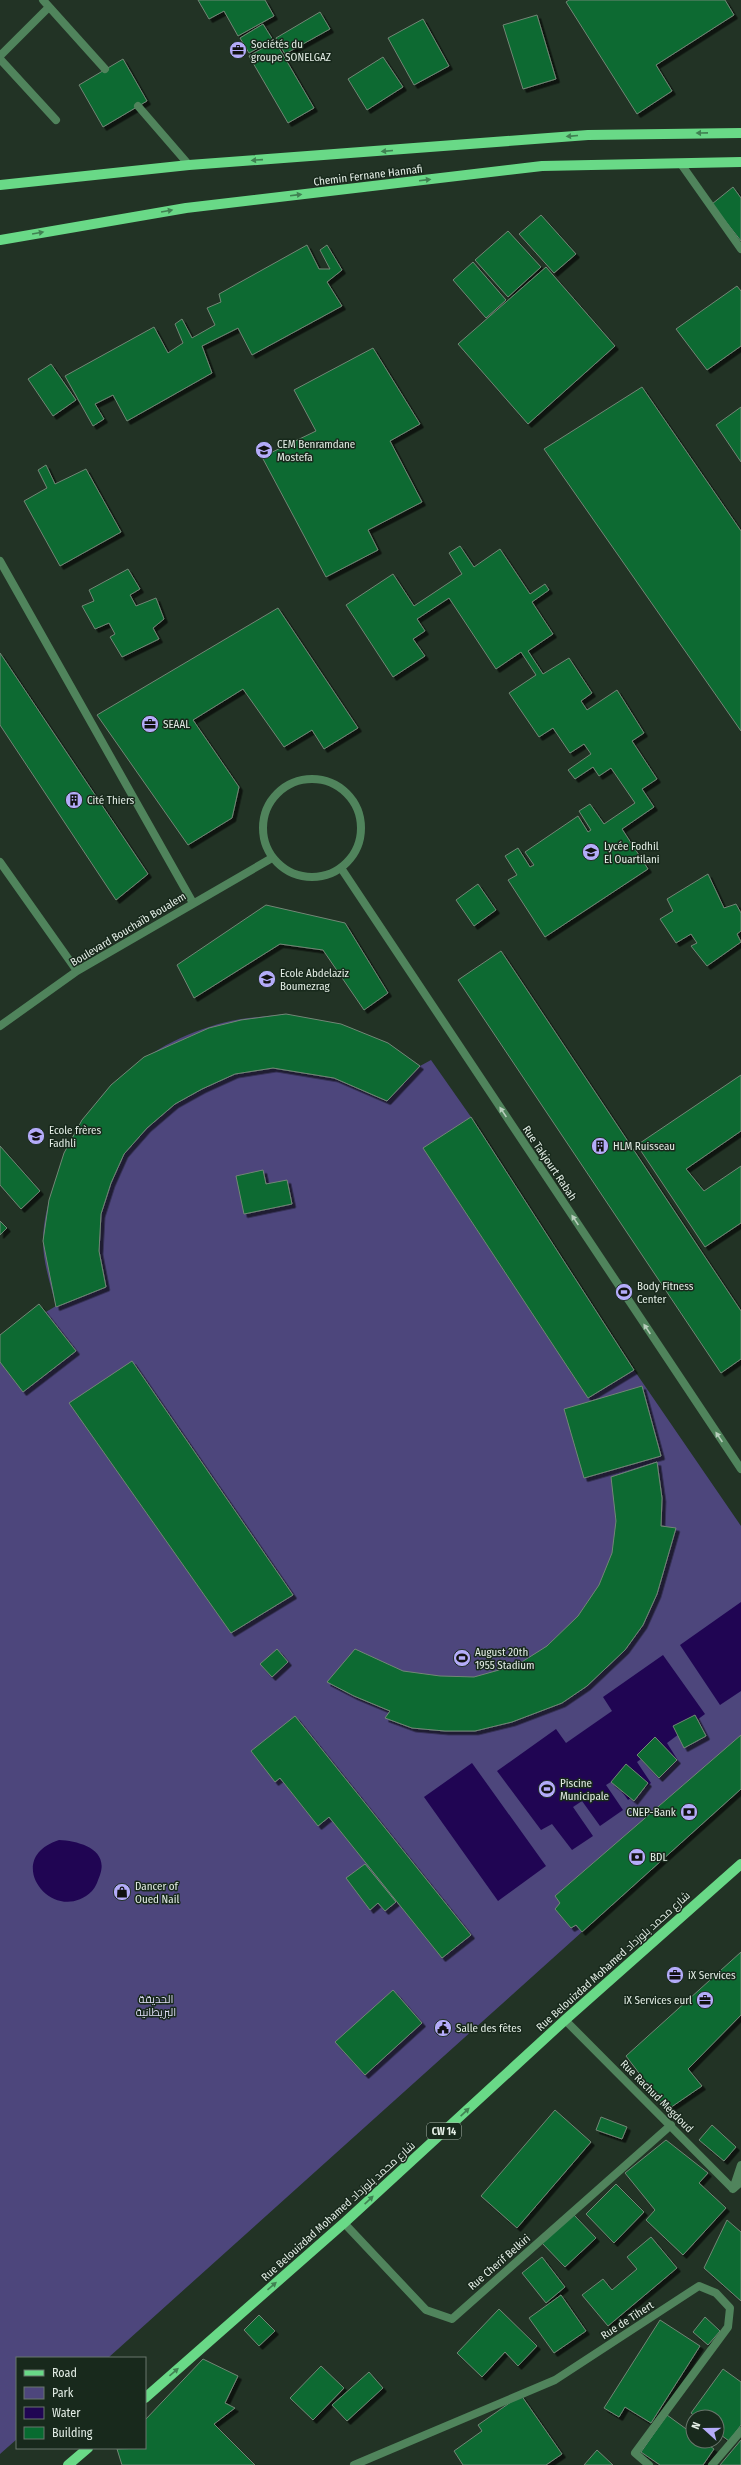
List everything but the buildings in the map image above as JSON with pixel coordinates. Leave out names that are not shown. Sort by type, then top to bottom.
[{"type":"main road","name":"Chemin Fernane Hannafi","points":[[0,185],[189,165],[588,135],[741,133]]},
{"type":"main road","name":"Chemin Fernane Hannafi","points":[[0,240],[186,208],[542,166],[741,162]]},
{"type":"main road","name":"Rue Belouizdad Mohamed شارع محمد بلوزداد","points":[[146,2397],[344,2223],[565,2020],[741,1864]]},
{"type":"main road","points":[[70,2465],[87,2449]]},
{"type":"street","points":[[43,0],[48,8],[105,70]]},
{"type":"street","points":[[0,56],[48,8]]},
{"type":"street","points":[[0,59],[56,120]]},
{"type":"street","points":[[138,106],[189,165]]},
{"type":"street","points":[[681,164],[741,249]]},
{"type":"street","points":[[0,561],[193,903]]},
{"type":"street","points":[[322,779],[338,785],[352,797],[360,813],[362,830],[360,840],[353,856],[341,868],[332,873],[308,878],[292,873],[272,858],[265,842],[263,831],[265,814],[272,798],[280,790],[295,781],[322,779]]},
{"type":"street","name":"Boulevard Bouchaïb Boualem","points":[[0,1026],[77,971],[272,858]]},
{"type":"street","points":[[0,862],[77,971]]},
{"type":"street","name":"Rue Takjourt Rabah","points":[[341,868],[741,1469]]},
{"type":"street","name":"Rue Rachud Megdoud","points":[[565,2020],[733,2189]]},
{"type":"street","name":"Rue Cherif Belkiri","points":[[344,2223],[426,2310],[452,2319],[671,2125]]},
{"type":"street","points":[[733,2189],[741,2165]]},
{"type":"street","points":[[733,2189],[741,2182]]},
{"type":"street","name":"Rue de Tihert","points":[[354,2465],[555,2380],[699,2286],[716,2293],[730,2308],[728,2327],[635,2452],[649,2465]]},
{"type":"street","points":[[712,2465],[741,2431]]},
{"type":"green space","name":"August 20th 1955 Stadium","points":[[286,1014],[388,1043],[420,1066],[431,1060],[471,1117],[634,1370],[741,1526],[741,1789],[109,2357],[16,2357],[16,2440],[0,2454],[0,1339],[56,1306],[44,1258],[44,1224],[47,1208],[57,1176],[69,1146],[85,1119],[104,1094],[127,1072],[152,1053],[180,1038],[210,1027],[241,1019]]},
{"type":"water","points":[[741,1602],[741,1691],[720,1705],[680,1645]]},
{"type":"water","points":[[663,1655],[705,1714],[697,1720],[704,1731],[687,1744],[679,1734],[667,1743],[677,1759],[657,1773],[645,1756],[637,1762],[651,1783],[628,1800],[614,1780],[606,1785],[623,1810],[600,1826],[582,1801],[573,1807],[593,1836],[572,1850],[552,1824],[541,1830],[497,1771],[556,1729],[566,1743],[612,1711],[603,1697]]},
{"type":"water","points":[[472,1763],[546,1866],[498,1901],[424,1797]]},
{"type":"water","points":[[59,1840],[75,1842],[90,1848],[100,1859],[102,1866],[95,1888],[77,1900],[63,1901],[49,1896],[39,1886],[33,1874],[34,1861],[42,1849]]},
{"type":"place","name":"Sociétés du groupe SONELGAZ","points":[[238,50]]},
{"type":"place","name":"CEM Benramdane Mostefa","points":[[264,450]]},
{"type":"place","name":"SEAAL","points":[[150,724]]},
{"type":"place","name":"Cité Thiers","points":[[74,800]]},
{"type":"place","name":"Lycée Fodhil El Ouartilani","points":[[591,852]]},
{"type":"place","name":"Ecole Abdelaziz Boumezrag","points":[[267,979]]},
{"type":"place","name":"Ecole frères Fadhli","points":[[36,1136]]},
{"type":"place","name":"HLM Ruisseau","points":[[600,1146]]},
{"type":"place","name":"Body Fitness Center","points":[[624,1292]]},
{"type":"place","name":"August 20th 1955 Stadium","points":[[462,1658]]},
{"type":"place","name":"Piscine Municipale","points":[[547,1789]]},
{"type":"place","name":"CNEP-Bank","points":[[689,1812]]},
{"type":"place","name":"BDL","points":[[637,1857]]},
{"type":"place","name":"Dancer of Oued Nail","points":[[122,1892]]},
{"type":"place","name":"iX Services","points":[[675,1975]]},
{"type":"place","name":"iX Services eurl","points":[[705,2000]]},
{"type":"place","name":"Salle des fêtes","points":[[443,2028]]},
{"type":"park label","name":"الحديقة البريطانية","points":[[156,2005]]}]
